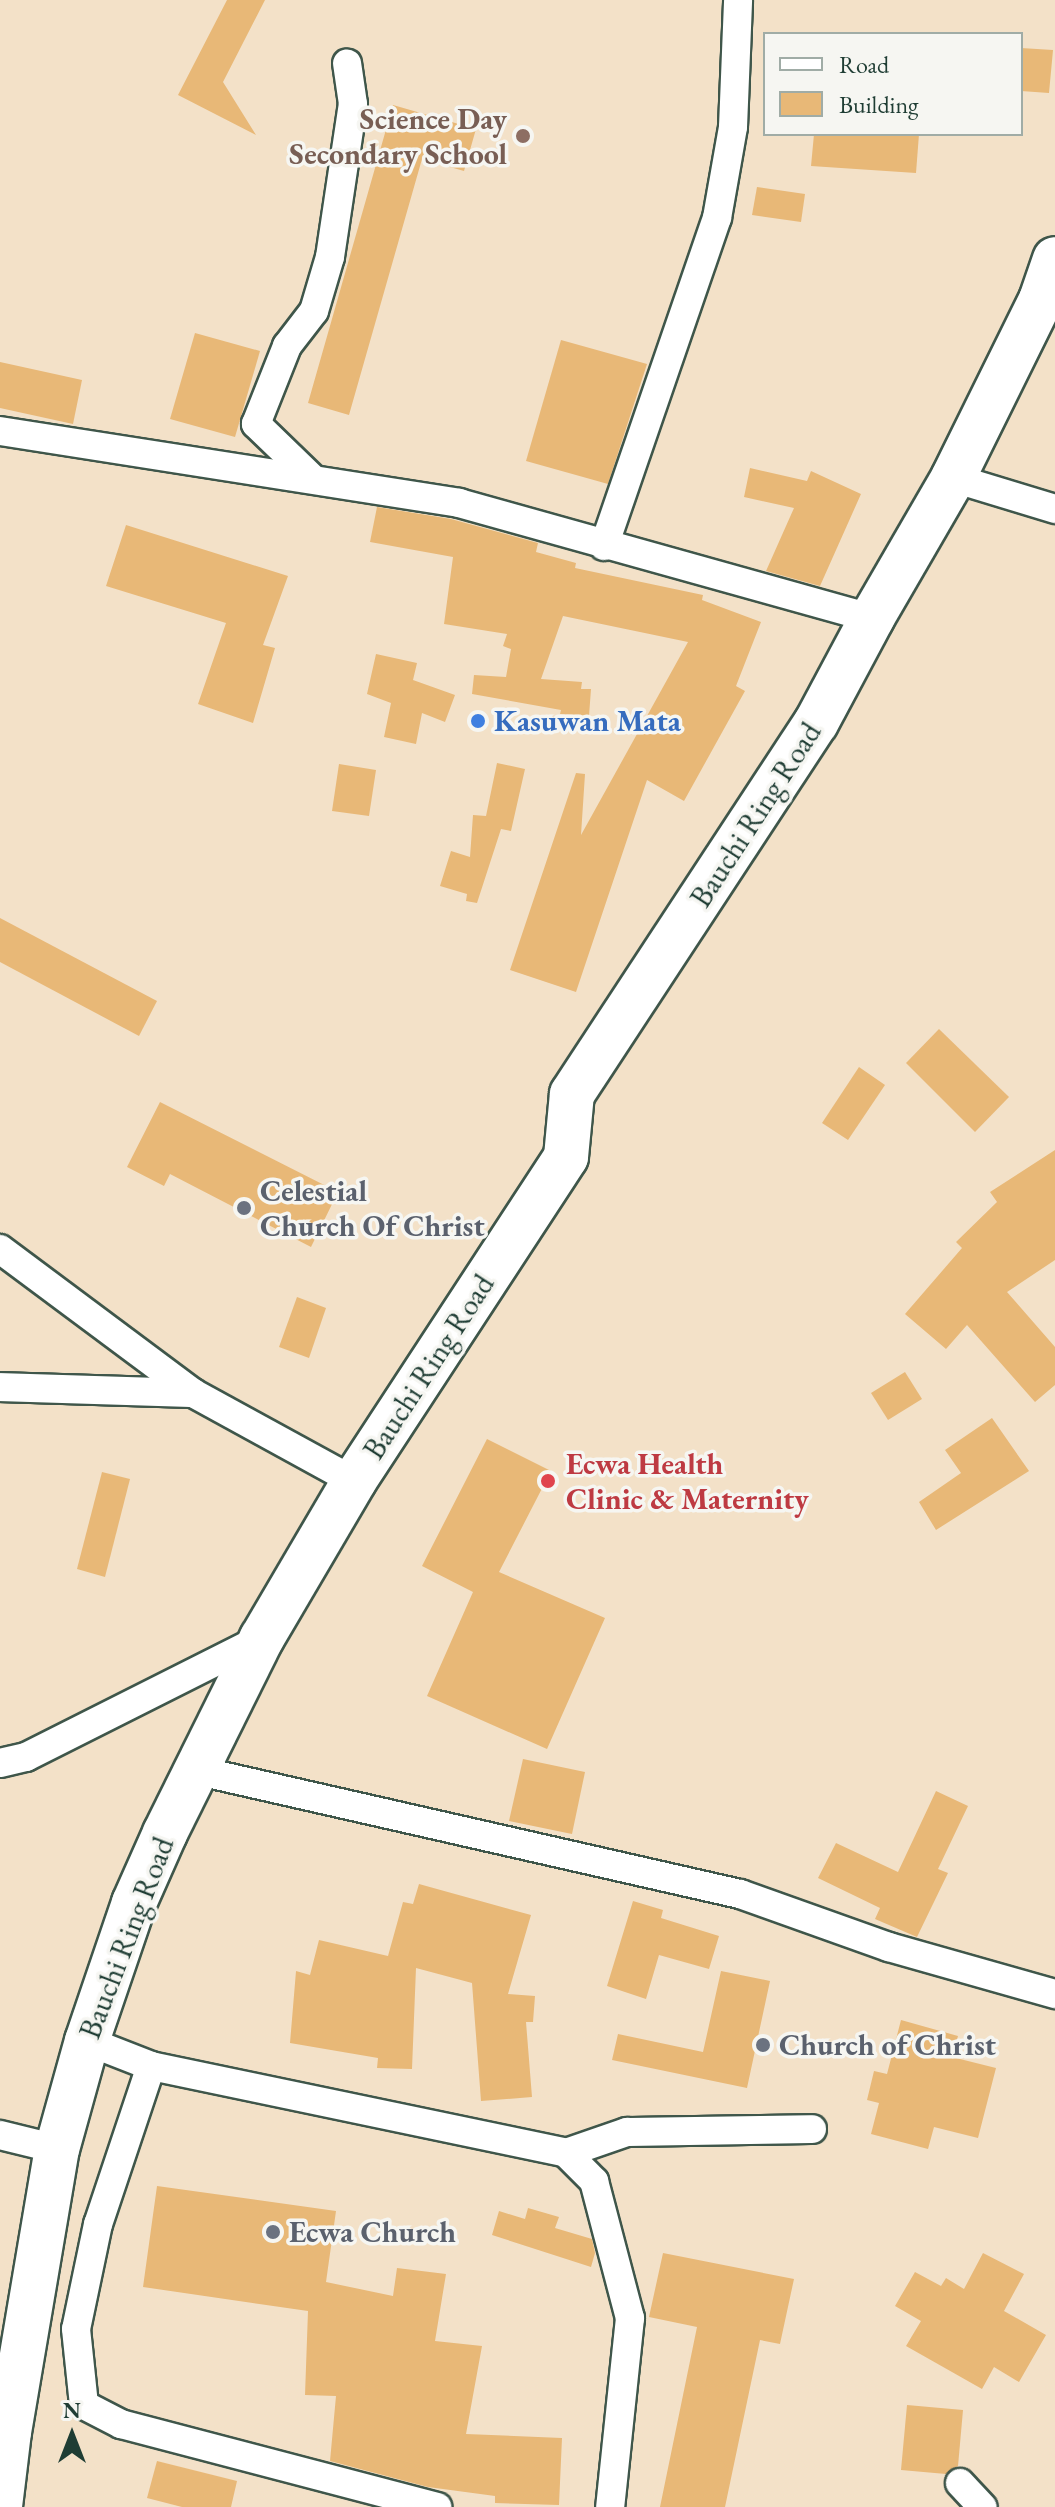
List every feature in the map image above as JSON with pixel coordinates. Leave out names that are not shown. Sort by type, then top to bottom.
[{"type":"main road","name":"Bauchi Ring Road","points":[[0,2506],[9,2432],[57,2149],[87,2041],[134,1903],[262,1638],[354,1481],[566,1157],[572,1094],[816,723],[953,478],[1041,300],[1055,259]]},
{"type":"street","points":[[604,546],[717,218],[733,127],[738,0]]},
{"type":"street","points":[[312,478],[256,424],[287,346],[314,311],[330,257],[353,104],[347,63]]},
{"type":"street","points":[[0,431],[459,503],[604,546],[872,618]]},
{"type":"street","points":[[953,478],[1055,509]]},
{"type":"street","points":[[0,1249],[193,1393],[354,1481]]},
{"type":"street","points":[[0,1387],[193,1393]]},
{"type":"street","points":[[0,1763],[26,1757],[262,1638]]},
{"type":"street","points":[[199,1771],[740,1894],[889,1947],[1055,1994]]},
{"type":"street","points":[[87,2041],[151,2066],[566,2153],[627,2132],[812,2129]]},
{"type":"street","points":[[151,2066],[98,2224],[76,2329],[84,2405],[121,2424],[437,2507]]},
{"type":"street","points":[[0,2135],[57,2149]]},
{"type":"street","points":[[566,2153],[594,2181],[630,2318],[610,2507]]},
{"type":"street","points":[[960,2483],[982,2507]]},
{"type":"building","points":[[227,0],[265,0],[223,82],[256,135],[178,95]]},
{"type":"building","points":[[1023,48],[1053,50],[1049,93],[1023,91]]},
{"type":"building","points":[[393,105],[476,129],[464,171],[422,159],[349,415],[308,403]]},
{"type":"building","points":[[814,136],[919,136],[916,173],[811,166]]},
{"type":"building","points":[[757,187],[805,194],[801,222],[752,215]]},
{"type":"building","points":[[195,333],[260,351],[235,437],[170,419]]},
{"type":"building","points":[[561,340],[647,364],[608,484],[526,461]]},
{"type":"building","points":[[0,362],[82,380],[73,424],[0,408]]},
{"type":"building","points":[[750,468],[807,481],[811,471],[861,494],[820,586],[766,571],[794,508],[744,497]]},
{"type":"building","points":[[377,507],[451,519],[538,543],[536,552],[576,563],[575,568],[703,595],[702,600],[761,622],[736,686],[745,691],[684,801],[647,780],[576,992],[510,970],[576,773],[585,774],[581,835],[688,642],[563,616],[541,679],[582,682],[581,689],[591,689],[589,716],[560,714],[561,710],[472,694],[474,675],[506,677],[511,649],[503,646],[507,634],[444,624],[453,557],[370,542]]},
{"type":"building","points":[[126,525],[288,576],[263,645],[275,648],[253,723],[198,704],[226,623],[106,586]]},
{"type":"building","points":[[376,654],[417,663],[413,680],[455,695],[445,722],[422,713],[416,744],[384,737],[391,703],[367,694]]},
{"type":"building","points":[[497,763],[525,769],[511,831],[501,829],[477,903],[466,901],[467,894],[440,886],[451,851],[470,857],[473,815],[486,816]]},
{"type":"building","points":[[339,764],[376,770],[369,816],[332,811]]},
{"type":"building","points":[[0,918],[157,1001],[139,1036],[0,962]]},
{"type":"building","points":[[939,1029],[1009,1097],[975,1132],[906,1063]]},
{"type":"building","points":[[859,1067],[885,1085],[848,1140],[822,1123]]},
{"type":"building","points":[[160,1102],[338,1192],[311,1247],[170,1174],[164,1186],[127,1167]]},
{"type":"building","points":[[1055,1150],[1055,1260],[1007,1292],[1055,1347],[1055,1385],[1035,1402],[967,1325],[946,1349],[905,1314],[962,1248],[956,1242],[997,1202],[990,1192]]},
{"type":"building","points":[[297,1297],[326,1308],[309,1358],[279,1347]]},
{"type":"building","points":[[905,1372],[922,1399],[888,1420],[871,1393]]},
{"type":"building","points":[[992,1418],[1029,1471],[936,1530],[919,1502],[961,1473],[945,1450]]},
{"type":"building","points":[[487,1439],[551,1471],[499,1572],[605,1618],[547,1749],[427,1696],[473,1592],[422,1566]]},
{"type":"building","points":[[102,1472],[130,1479],[105,1577],[77,1569]]},
{"type":"building","points":[[523,1759],[585,1772],[572,1834],[509,1821]]},
{"type":"building","points":[[936,1791],[968,1806],[938,1869],[948,1873],[917,1937],[875,1919],[880,1908],[818,1878],[836,1843],[898,1872]]},
{"type":"building","points":[[419,1884],[531,1915],[508,1994],[535,1996],[533,2022],[526,2022],[532,2097],[481,2101],[472,1983],[416,1968],[412,2069],[377,2068],[378,2058],[290,2043],[296,1971],[310,1975],[319,1940],[388,1956],[403,1902],[413,1904]]},
{"type":"building","points":[[633,1901],[663,1910],[661,1918],[719,1936],[709,1969],[659,1955],[646,1999],[607,1986]]},
{"type":"building","points":[[721,1971],[770,1981],[747,2088],[612,2060],[618,2034],[703,2052]]},
{"type":"building","points":[[901,2020],[958,2036],[952,2057],[996,2068],[978,2138],[934,2127],[928,2149],[871,2134],[879,2103],[867,2100],[874,2071],[887,2074]]},
{"type":"building","points":[[157,2186],[336,2211],[326,2282],[393,2296],[397,2268],[446,2274],[435,2341],[482,2346],[466,2434],[562,2438],[559,2505],[495,2503],[495,2496],[428,2487],[330,2461],[336,2396],[305,2395],[308,2311],[143,2287]]},
{"type":"building","points":[[528,2208],[559,2217],[555,2228],[592,2239],[595,2253],[591,2267],[492,2235],[499,2211],[525,2219]]},
{"type":"building","points":[[663,2253],[794,2279],[780,2344],[760,2340],[725,2507],[660,2507],[697,2327],[649,2317]]},
{"type":"building","points":[[983,2253],[1024,2274],[1004,2311],[1046,2335],[1019,2382],[994,2367],[982,2389],[906,2346],[921,2321],[895,2306],[915,2272],[941,2286],[946,2278],[964,2289]]},
{"type":"building","points":[[907,2405],[963,2410],[958,2466],[946,2474],[901,2470]]},
{"type":"building","points":[[157,2461],[237,2481],[231,2507],[182,2507],[147,2498]]},
{"type":"place","name":"Science Day Secondary School","points":[[523,136]]},
{"type":"place","name":"Kasuwan Mata","points":[[478,721]]},
{"type":"place","name":"Celestial Church Of Christ","points":[[244,1208]]},
{"type":"place","name":"Ecwa Health Clinic & Maternity","points":[[548,1481]]},
{"type":"place","name":"Church of Christ","points":[[763,2045]]},
{"type":"place","name":"Ecwa Church","points":[[273,2232]]}]
